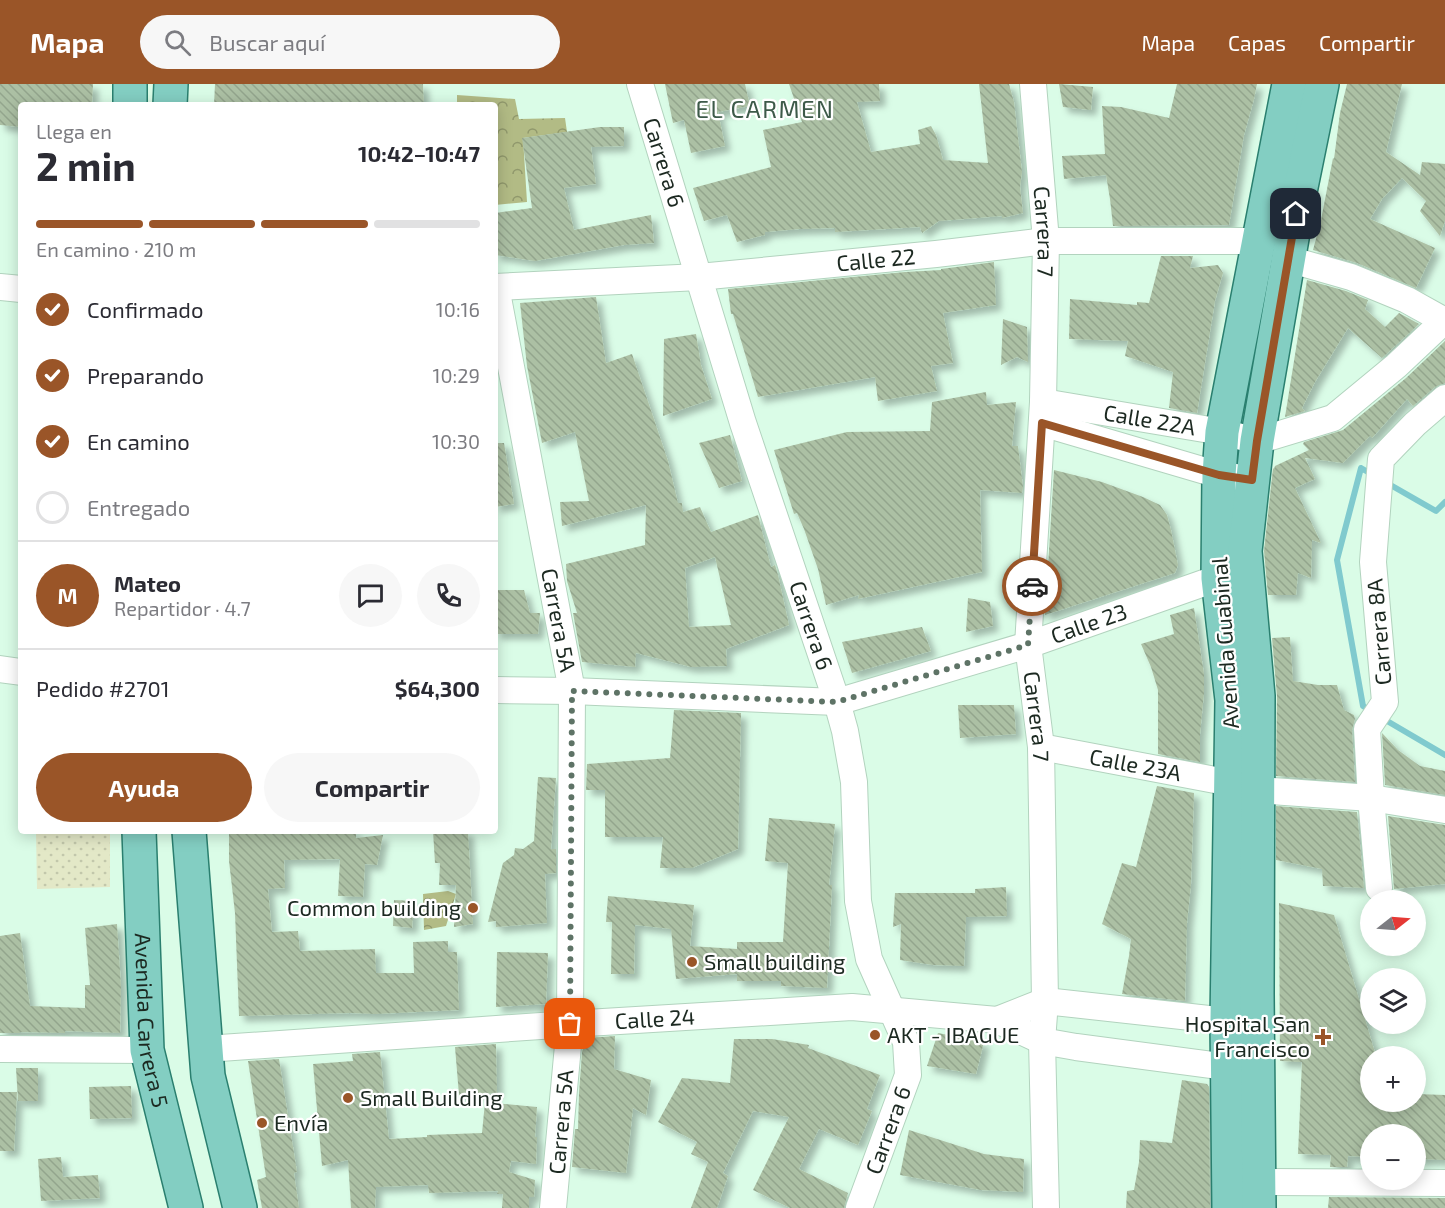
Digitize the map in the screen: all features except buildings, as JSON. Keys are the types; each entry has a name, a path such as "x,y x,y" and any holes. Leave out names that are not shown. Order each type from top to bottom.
{"main road":[{"path":"130,84 130,102"},
{"path":"170,102 171,84"},
{"name":"Avenida Guabinal","path":"1258,1195 1244,786 1218,578 1219,475 1222,432 1289,84"},
{"name":"Avenida Guabinal","path":"1229,1208 1227,1021 1244,786 1258,696 1245,551 1257,441 1291,260 1300,192 1322,84"},
{"name":"Avenida Carrera 5","path":"139,834 147,1050 186,1208"},
{"path":"189,834 208,1076 240,1208"}],"street":[{"name":"Carrera 6","path":"640,84 743,423 837,702 854,782 858,901 870,959 906,1042 908,1075 859,1208"},
{"name":"Carrera 7","path":"1033,84 1046,241 1043,412 1028,645 1041,747 1045,1001 1042,1041 1046,1208"},
{"name":"Calle 22","path":"498,287 699,277 1046,241 1259,242"},
{"path":"1257,441 1333,418 1396,366 1445,321 1407,300 1351,277 1291,260"},
{"path":"0,287 18,289"},
{"name":"Carrera 5A","path":"498,298 572,691 570,1024 553,1208"},
{"name":"Carrera 8A","path":"1378,888 1367,729 1385,702 1373,562 1381,459 1415,424 1445,398"},
{"name":"Calle 22A","path":"1043,412 1222,432 1257,441"},
{"name":"Calle 22A","path":"1043,412 1219,475 1252,480"},
{"name":"Calle 23","path":"498,690 837,702 1028,645 1218,578"},
{"path":"0,669 18,672"},
{"name":"Calle 23A","path":"1041,747 1244,786 1371,798 1445,810"},
{"name":"Calle 24","path":"996,1020 1045,1001 1227,1021"},
{"name":"Calle 24","path":"206,1049 852,1007 996,1020 1042,1041 1227,1067"},
{"path":"0,1048 147,1050"},
{"path":"1258,1195 1445,1183"}],"green space":[{"path":"457,95 515,99 519,119 565,118 567,132 523,138 527,202 498,205 498,102 457,102"},
{"path":"36,834 110,834 110,887 37,889"},
{"path":"448,891 456,894 446,926 424,930 423,894"}],"waterway":[{"path":"1371,711 1363,706 1337,560 1361,468 1373,475"},
{"path":"1387,483 1436,511 1445,502"},
{"path":"1382,718 1445,755"}],"way so far":[{"path":"570,1024 572,691 837,702 1028,645 1032,586"}],"place":[{"name":"Common building","path":"473,908"},
{"name":"Small building","path":"692,962"},
{"name":"AKT - IBAGUE","path":"875,1035"},
{"name":"Hospital San Francisco","path":"1323,1037"},
{"name":"Small Building","path":"348,1098"},
{"name":"Envía","path":"262,1123"}],"district":[{"name":"EL CARMEN","path":"765,110"}],"route":[{"path":"1032,586 1042,423 1219,475 1252,480 1296,214"}]}
